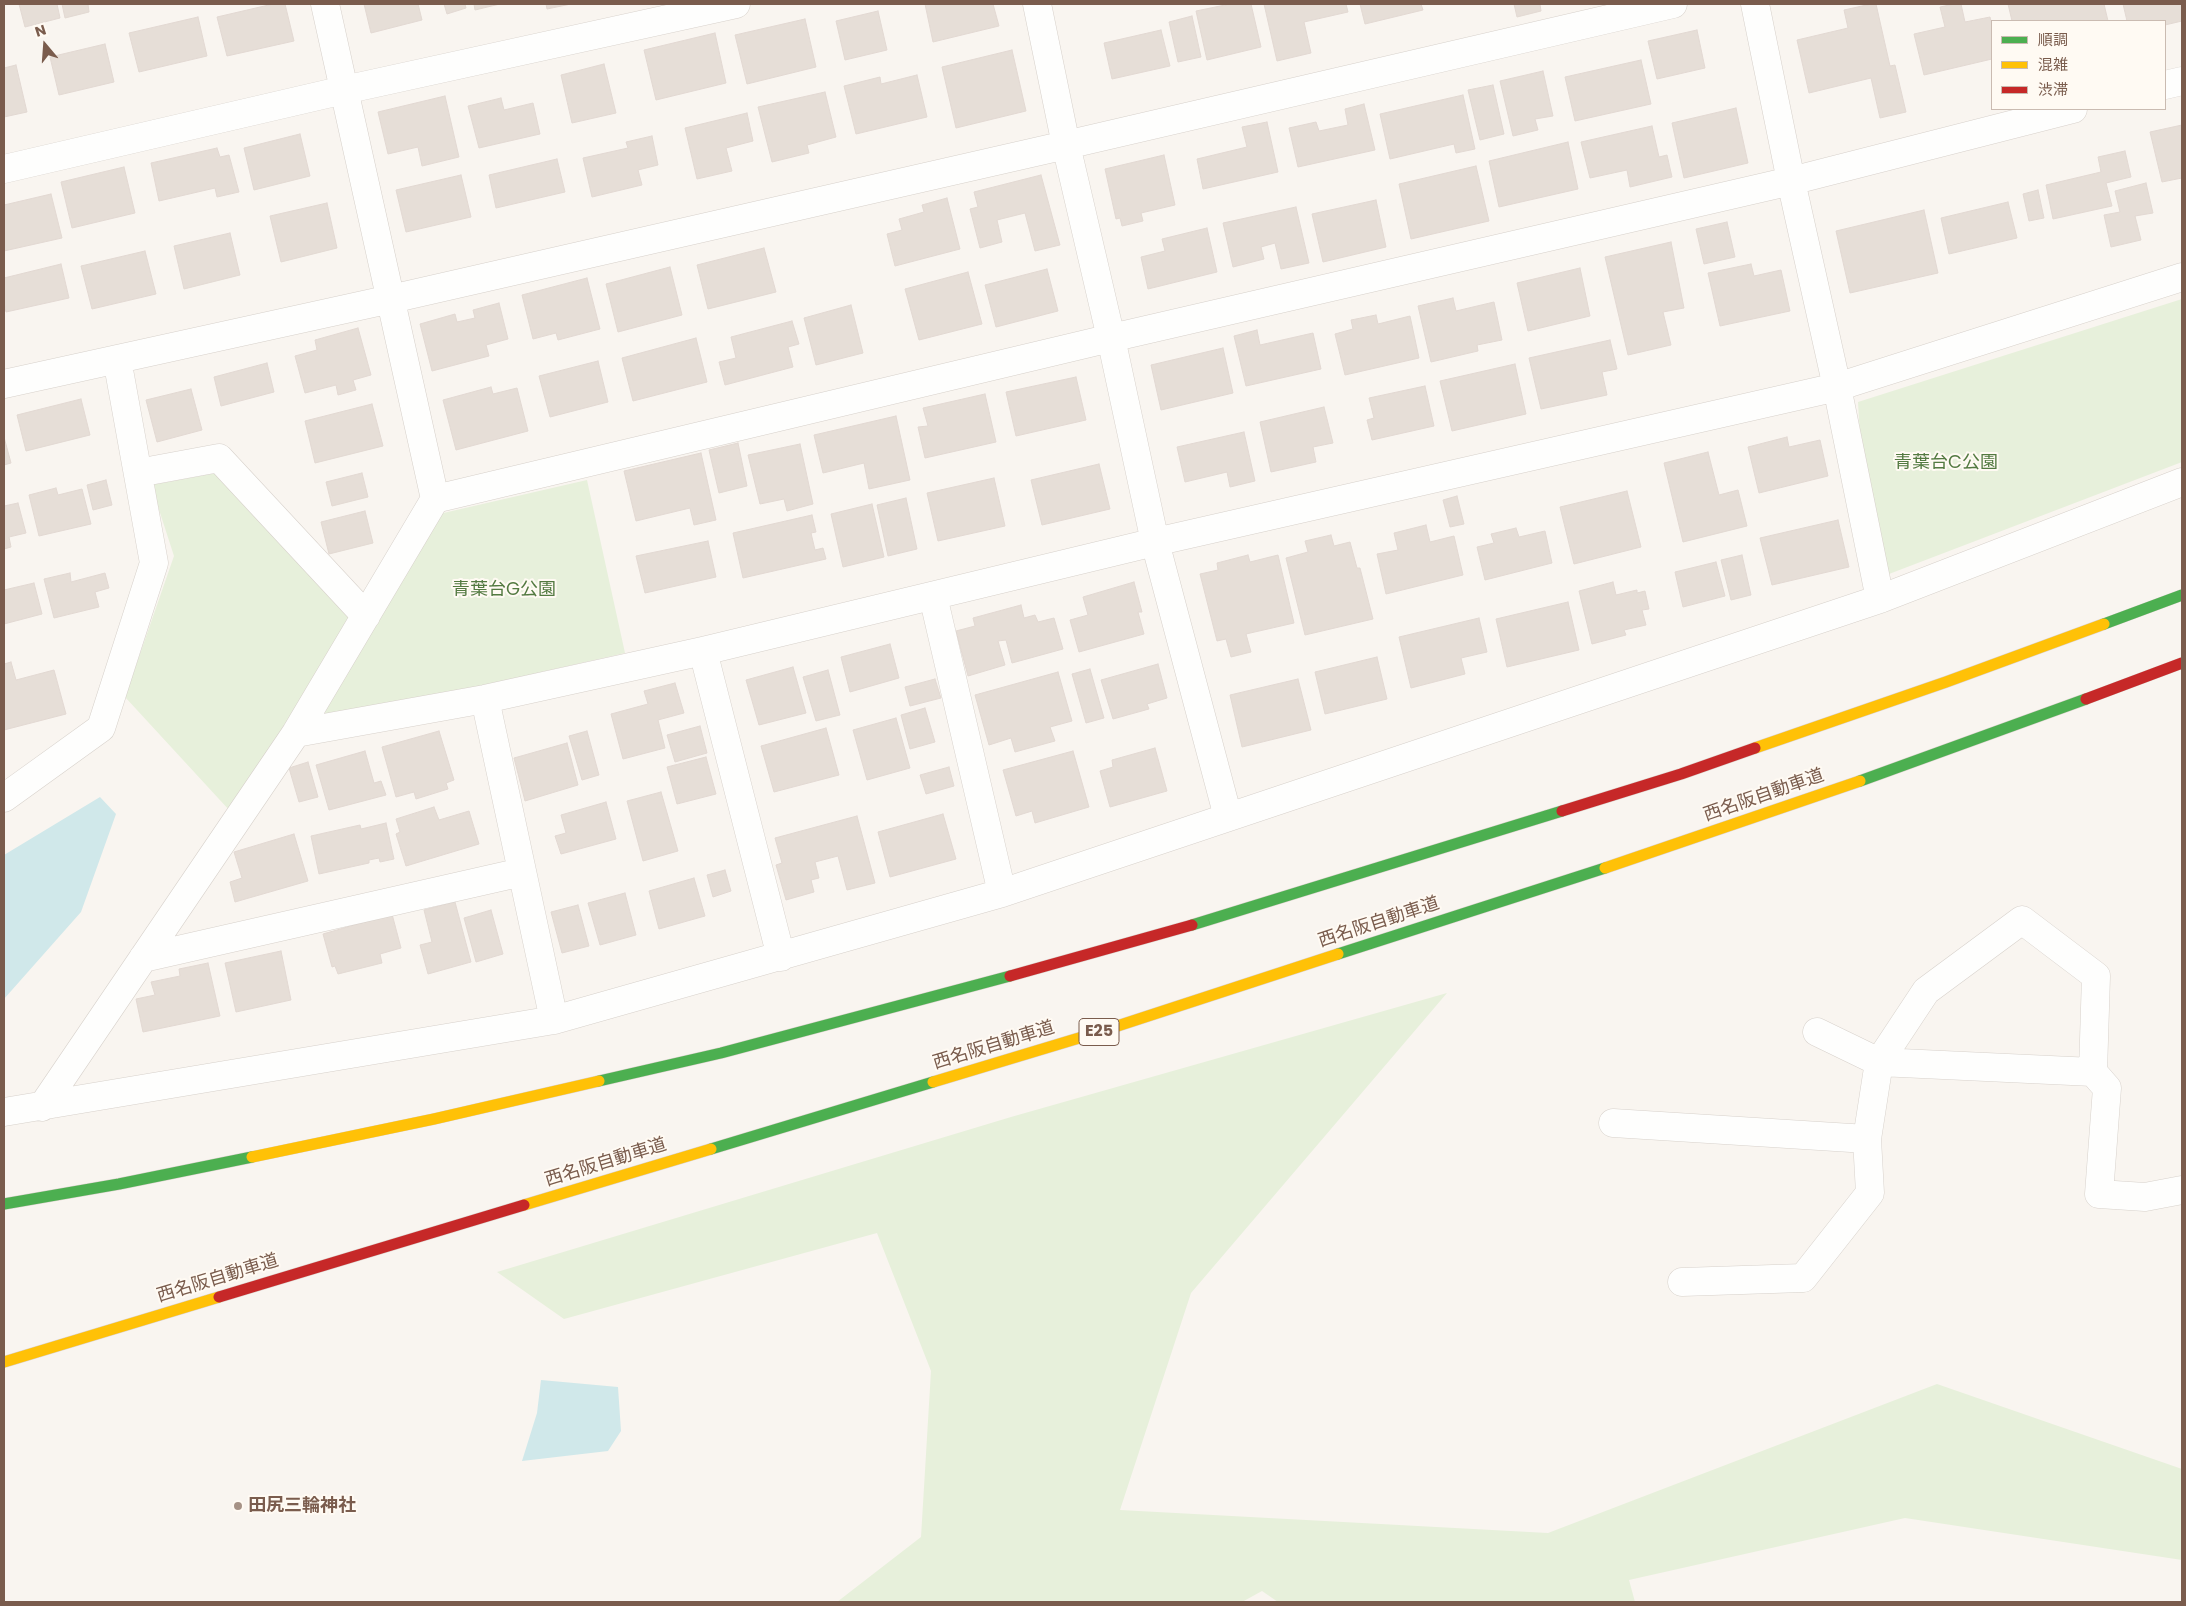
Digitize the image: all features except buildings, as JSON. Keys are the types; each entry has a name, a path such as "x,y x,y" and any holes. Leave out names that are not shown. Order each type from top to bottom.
{"highway":[{"path":"4,1204 118,1184 434,1119 702,1058 950,994 1184,928 1681,774 1946,682 2182,595"},
{"name":"西名阪自動車道","path":"4,1362 1100,1032 1703,836 1967,744 2182,663"}],"street":[{"path":"42,1107 296,733 435,499 325,4"},
{"path":"4,170 344,90 736,4"},
{"path":"1037,4 1066,145 1111,338 1155,542 1228,817"},
{"path":"4,384 391,299 1673,4"},
{"path":"1755,4 1791,180 1837,387 1880,599"},
{"path":"2166,85 2182,81"},
{"path":"435,499 1111,338 1791,180 2068,110"},
{"path":"296,733 485,699 703,651 1155,542 1837,387 2182,277"},
{"path":"4,798 101,728 154,563 117,359"},
{"path":"138,474 219,458 366,616"},
{"path":"4,1112 554,1020 781,957 1002,893 1880,599 2182,482"},
{"path":"934,596 1002,893"},
{"path":"703,651 781,957"},
{"path":"485,699 554,1020"},
{"path":"143,958 522,872"},
{"path":"1682,1282 1803,1278 1870,1193 1867,1139 1879,1062 1926,991 2022,920 2096,976 2094,1072 2107,1088 2099,1194 2145,1197 2182,1190"},
{"path":"1817,1032 1879,1062 2094,1072"},
{"path":"1613,1123 1867,1139"}],"green space":[{"name":"青葉台C公園","path":"2182,299 2182,462 1889,574 1865,526 1858,402"},
{"path":"216,473 352,618 230,811 125,697 174,556 151,485"},
{"name":"青葉台G公園","path":"587,480 625,653 476,687 319,716 439,514"},
{"path":"1447,993 1191,1293 1120,1510 1548,1533 1937,1384 2182,1469 2182,1560 1905,1518 1629,1580 1635,1602 1278,1602 1262,1591 1242,1602 837,1602 921,1537 931,1371 877,1233 564,1319 497,1272 1011,1117"}],"water":[{"path":"100,797 116,814 81,912 4,999 4,855"},
{"path":"541,1380 618,1387 621,1431 608,1451 522,1461 537,1413"}],"traffic: fast":[{"path":"2104,624 2182,595"},
{"path":"1860,781 2086,699"},
{"path":"1192,925 1562,811"},
{"path":"1338,954 1605,868"},
{"path":"599,1081 721,1053 1010,976"},
{"path":"711,1149 933,1082"},
{"path":"4,1204 119,1184 252,1157"}],"traffic: slow":[{"path":"1755,748 1946,682 2104,624"},
{"path":"1605,868 1860,781"},
{"path":"933,1082 1099,1032 1338,954"},
{"path":"252,1157 434,1119 599,1081"},
{"path":"524,1205 711,1149"},
{"path":"4,1362 219,1297"}],"traffic: jam":[{"path":"2086,699 2182,663"},
{"path":"1562,811 1681,774 1755,748"},
{"path":"1010,976 1192,925"},
{"path":"219,1297 524,1205"}],"place":[{"name":"田尻三輪神社","path":"238,1506"}]}
